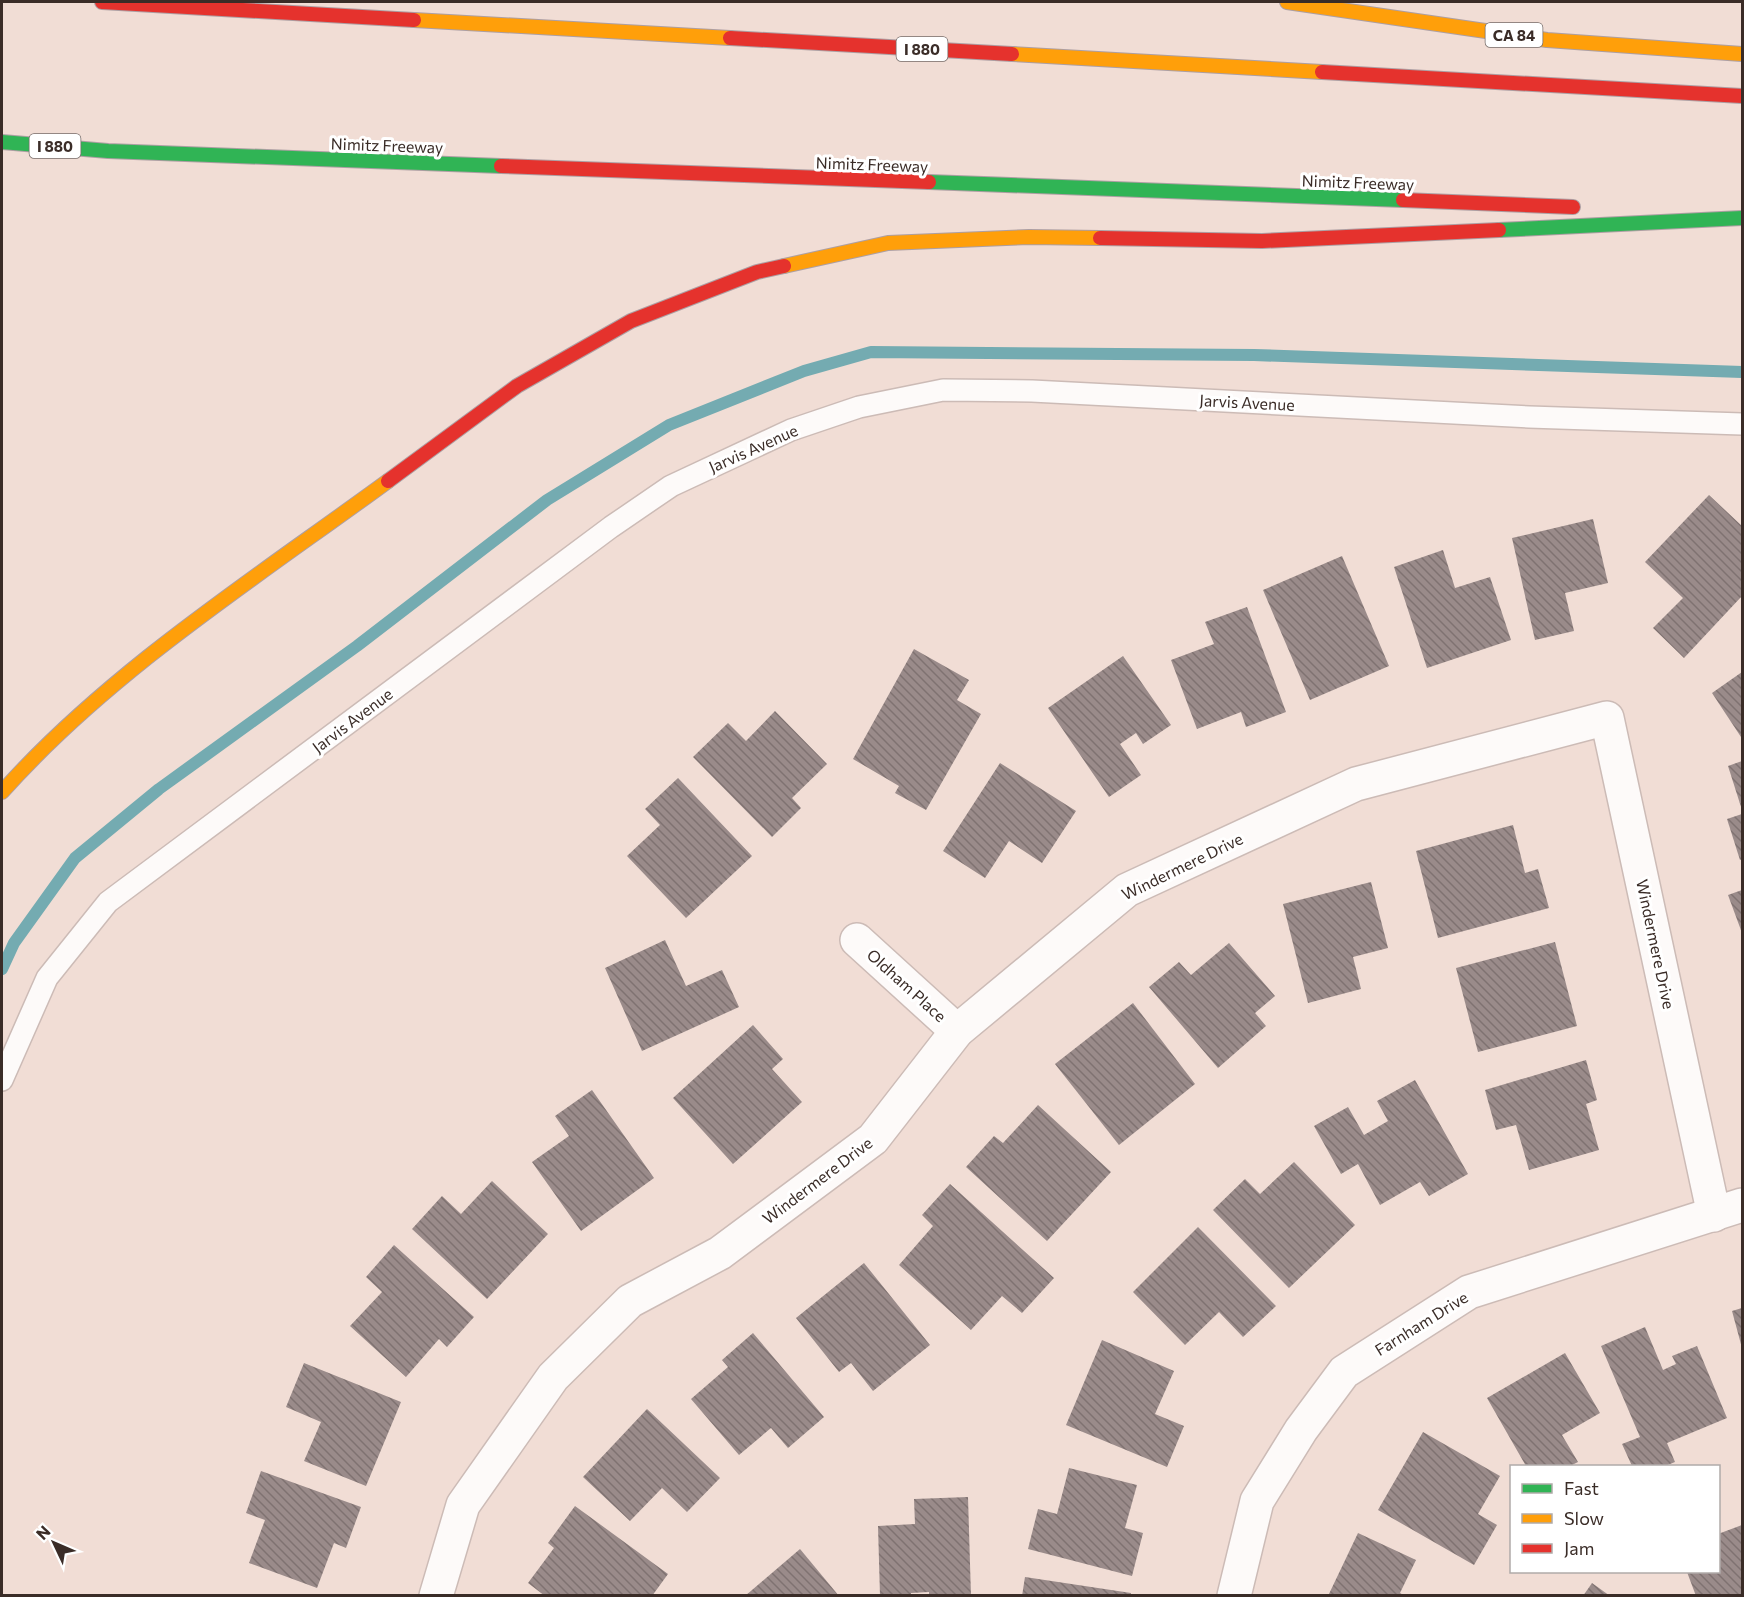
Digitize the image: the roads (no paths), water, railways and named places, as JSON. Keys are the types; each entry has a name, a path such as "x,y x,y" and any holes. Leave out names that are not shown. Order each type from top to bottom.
{"highway":[{"name":"I 880","path":"102,2 1743,96"},
{"name":"CA 84","path":"1287,2 1547,40 1743,54"},
{"name":"Nimitz Freeway","path":"2,142 108,151 1587,208"},
{"path":"2,152 108,151"},
{"path":"1623,209 1743,214"},
{"path":"2,792 34,755 130,671 517,386 631,321 757,272 888,243 1029,237 1262,241 1743,218"}],"street":[{"name":"Windermere Drive","path":"436,1596 463,1505 553,1377 630,1302 720,1253 873,1139 957,1031 1127,890 1356,784 1607,717 1728,1210"},
{"name":"Oldham Place","path":"856,940 957,1031"},
{"name":"Farnham Drive","path":"1234,1596 1257,1501 1301,1430 1344,1372 1469,1292 1728,1210"}],"lane":[{"name":"Jarvis Avenue","path":"2,1080 47,978 108,902 611,527 671,486 791,429 859,407 944,390 1032,391 1529,417 1743,424"}],"waterway":[{"path":"2,969 14,943 75,858 159,789 357,646 547,500 669,425 804,371 871,352 1254,355 1742,372"}]}
